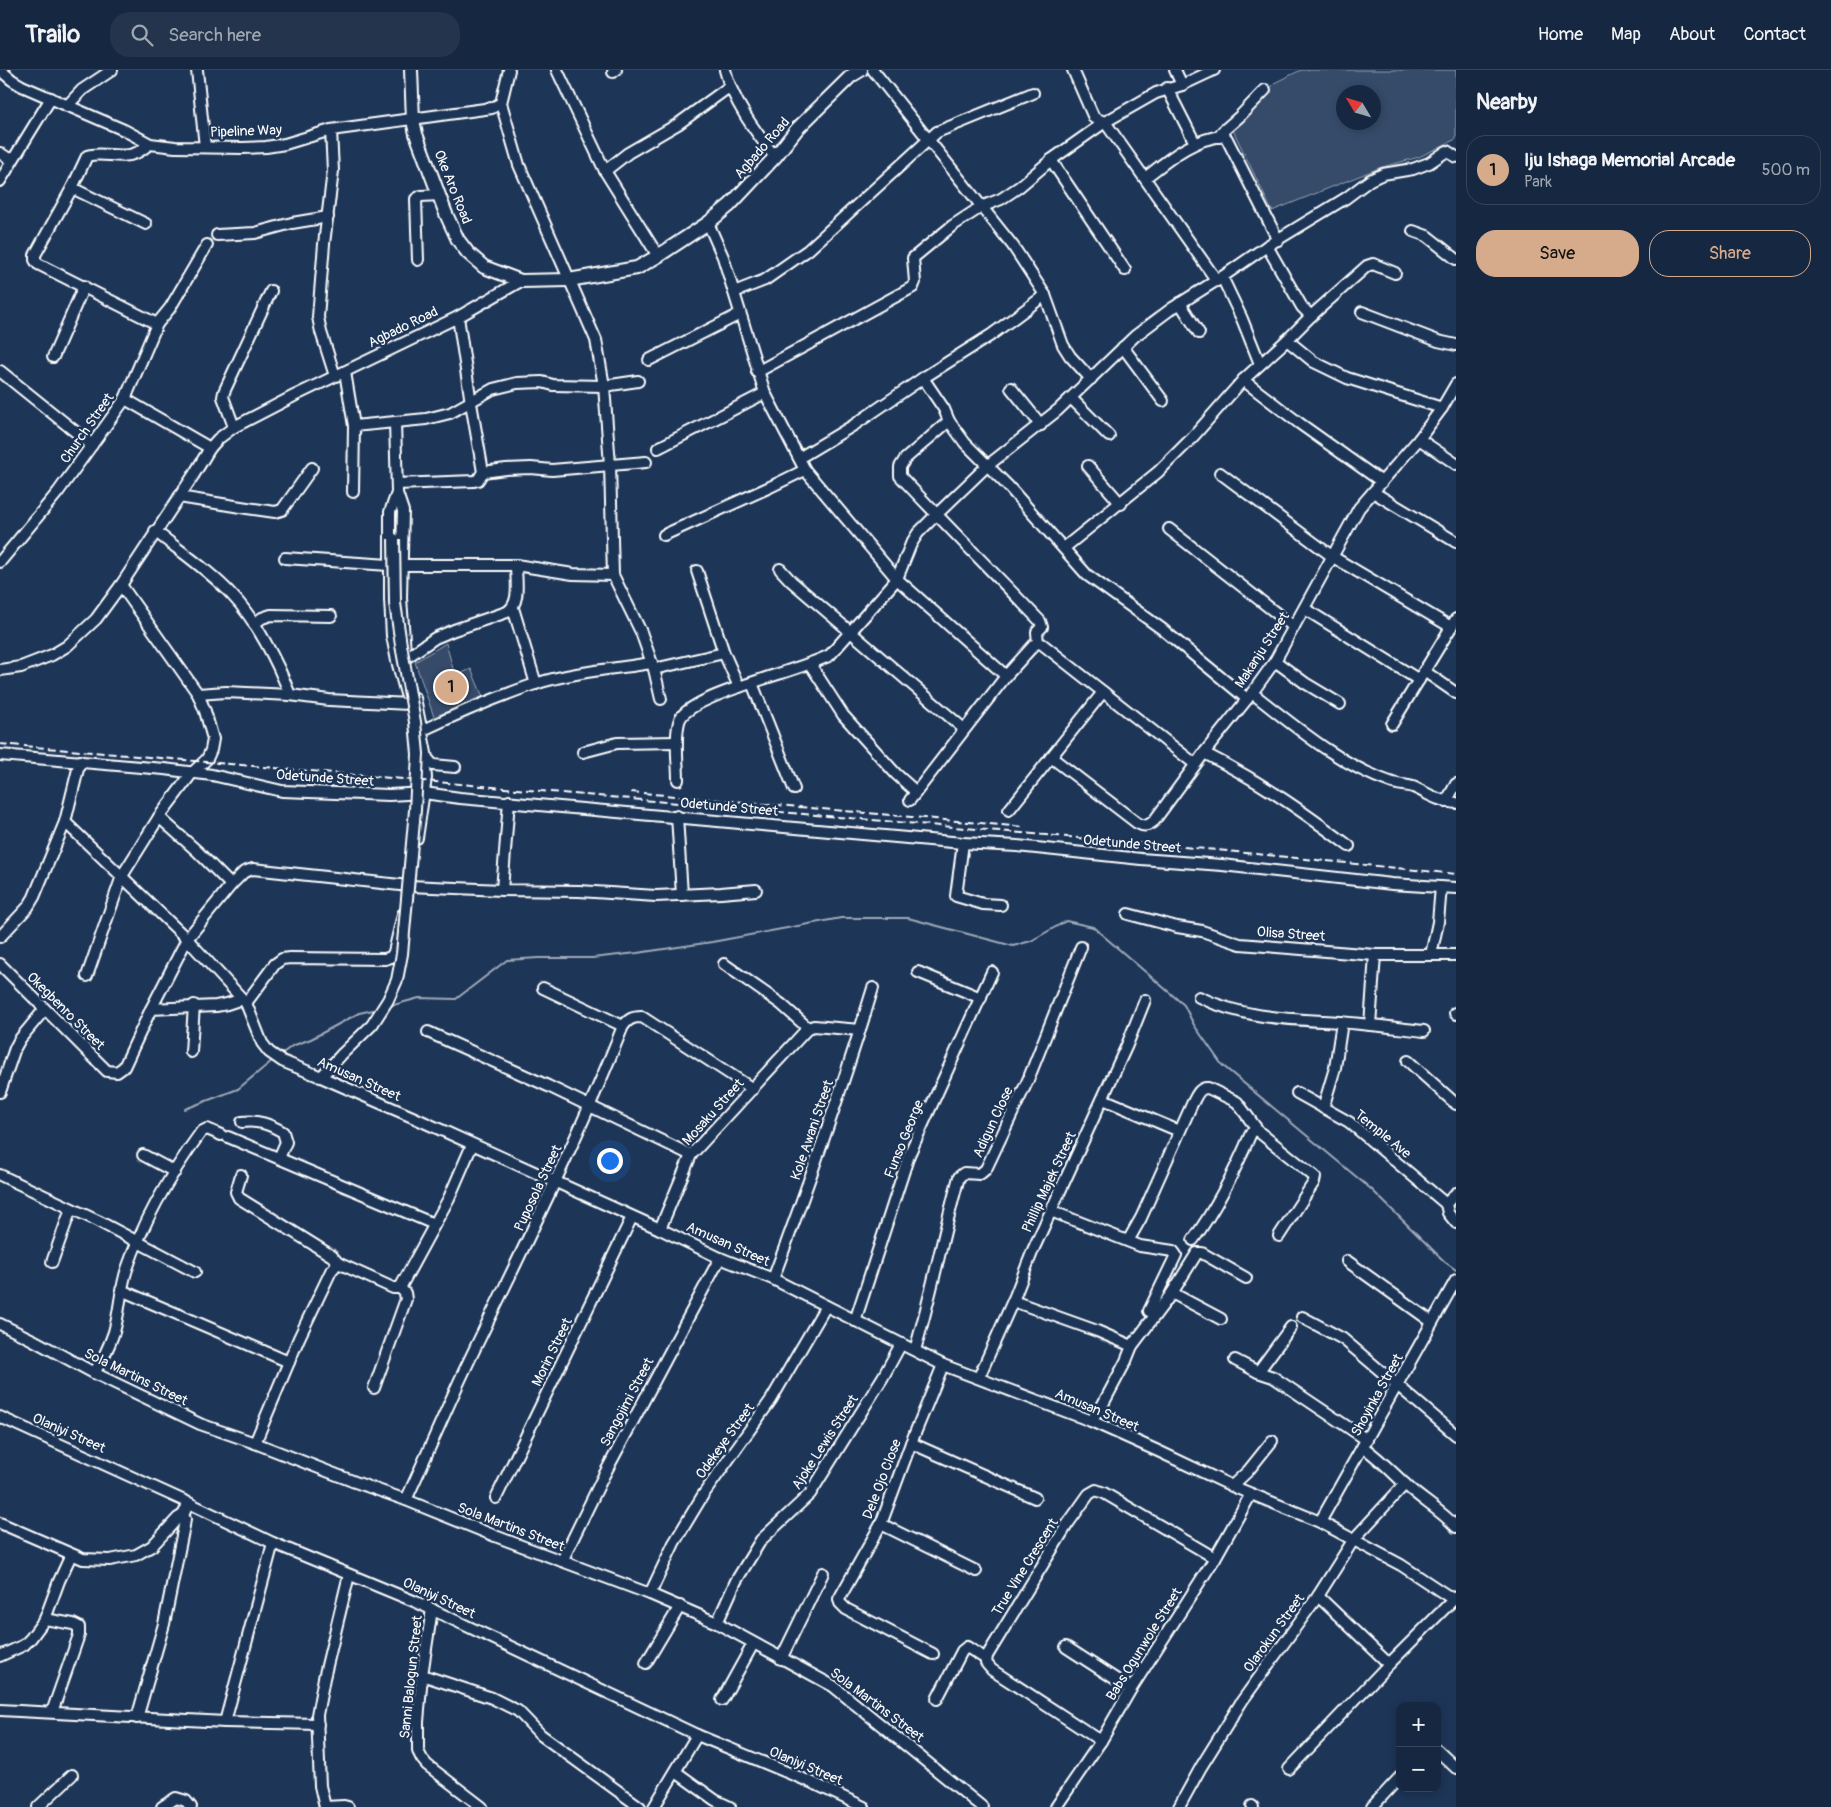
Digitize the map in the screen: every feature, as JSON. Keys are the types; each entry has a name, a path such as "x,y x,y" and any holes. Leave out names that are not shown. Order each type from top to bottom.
{"main road":[{"name":"Oke Aro Road","path":"411,70 413,120 416,134 423,157 458,240 468,253 484,267 521,281"},
{"name":"Agbado Road","path":"521,281 569,280 637,268 658,256 730,206 798,129 853,72"}],"street":[{"name":"Pipeline Way","path":"0,70 17,83 119,127 150,144 175,147 243,148 285,144 331,130 413,120 449,113 487,110 501,103"},
{"path":"67,106 82,90 112,70"},
{"path":"197,70 205,147"},
{"path":"509,70 501,103 519,166 596,340 604,386 610,465 613,575 641,632 653,666 661,699"},
{"path":"557,70 605,171 658,256"},
{"path":"725,70 729,87 758,135 775,157"},
{"path":"873,70 1013,246 1045,295 1063,345 1070,356 1092,380"},
{"path":"1073,70 1094,118 1105,122 1120,146 1220,279 1242,319 1260,364"},
{"path":"1175,70 1182,85"},
{"path":"758,372 913,287 915,282 913,258 952,226 981,207 1001,199 1019,187 1051,160 1105,122 1167,88 1182,85 1214,70"},
{"path":"605,171 628,153 678,124 729,87"},
{"path":"1167,88 1195,143"},
{"path":"1220,136 1266,90"},
{"path":"734,292 765,280 808,250 943,129 1033,93"},
{"path":"0,181 51,98"},
{"path":"331,130 333,171 318,317 321,332 340,374 354,426 353,492"},
{"path":"1145,178 1169,159 1195,143 1224,136 1278,240"},
{"path":"150,144 135,154 122,156 92,154 87,156 72,188 35,255 35,260 38,264 157,324"},
{"path":"678,780 677,742 679,722 688,709 739,687 810,664 830,655 898,579 910,544 936,515 987,466 1041,425 1092,380 1135,336 1180,303 1220,279 1267,246 1346,198 1370,180 1383,174 1413,169 1429,163 1447,151 1456,157"},
{"path":"0,153 12,161"},
{"path":"1051,160 1125,270"},
{"path":"72,188 146,224"},
{"path":"418,260 416,199 421,196 439,196"},
{"path":"217,235 255,233 292,223 328,217"},
{"path":"708,223 723,257 765,393 805,470 898,579 1006,676"},
{"path":"1413,231 1427,236 1456,260"},
{"name":"Church Street","path":"0,562 58,492 125,399 157,324 170,308 207,245"},
{"path":"1267,246 1302,307 1311,316"},
{"path":"1064,548 1121,504 1158,472 1260,364 1367,266 1373,264 1395,272"},
{"name":"Agbado Road","path":"0,670 36,662 67,646 96,619 121,585 210,448 234,426 458,317 521,281"},
{"path":"53,357 84,286"},
{"path":"234,426 223,396 224,392 271,291"},
{"path":"799,458 854,425 923,378 991,336 1045,295"},
{"path":"1180,303 1199,333"},
{"path":"1362,312 1456,346"},
{"path":"649,360 740,314"},
{"path":"397,488 474,481 478,480 483,472 470,403 458,317"},
{"path":"1287,340 1314,362 1338,374 1442,408"},
{"path":"1123,347 1162,401"},
{"path":"0,371 92,445"},
{"path":"923,378 944,409 949,422 965,443 1009,487 1087,575 1162,629 1249,696 1337,756 1391,783 1412,787 1429,796 1451,802 1456,784"},
{"path":"1244,380 1299,424 1382,482"},
{"path":"354,426 426,419 450,413 493,389 522,382 604,386 638,381"},
{"name":"Makanju Street","path":"1051,757 1137,823 1143,826 1150,825 1275,661 1359,508 1419,439 1442,408 1456,384"},
{"path":"1011,388 1041,425"},
{"path":"658,448 765,393"},
{"path":"1071,398 1109,436"},
{"path":"125,399 210,448"},
{"path":"321,1077 372,1025 388,1000 397,980 402,954 418,754 416,722 395,603 394,539 397,488 395,422"},
{"path":"949,422 905,459 900,467 900,476 1040,621 1042,626 1038,632 1038,643"},
{"path":"1419,439 1456,464"},
{"path":"483,472 506,468 552,470 646,462"},
{"path":"1088,466 1121,504"},
{"path":"179,496 275,512 282,510 312,468"},
{"path":"664,535 770,488 805,470"},
{"path":"1220,473 1333,557 1454,623 1392,724"},
{"path":"397,488 403,511 401,598 406,658 428,758 433,765 454,766"},
{"path":"151,1009 227,1004 244,1001 275,964 282,959 322,957 385,959 391,957 394,952 409,886 426,772 422,764 409,704 396,661 392,636 389,565 390,512 397,488"},
{"path":"1373,492 1456,542"},
{"path":"1169,529 1294,627"},
{"path":"155,531 217,580 234,596 254,624 278,665 290,695"},
{"path":"285,558 389,565"},
{"path":"402,565 516,565 573,574 613,575"},
{"path":"406,658 435,638 507,612 513,608 516,602 516,565"},
{"path":"780,568 791,580 964,729"},
{"path":"697,571 703,595 724,653 739,687"},
{"path":"87,976 122,876 159,817 192,773 207,758 213,739 198,694 121,585"},
{"path":"513,608 536,684"},
{"path":"1305,609 1456,693"},
{"path":"254,624 262,618 271,615 331,616"},
{"path":"810,664 843,715 913,796 1006,676 1038,643"},
{"path":"1038,643 1195,764"},
{"path":"422,730 464,710 536,684 580,674 653,666 724,653"},
{"path":"1275,661 1305,683 1340,704"},
{"path":"752,683 794,789"},
{"path":"198,694 226,692 290,695 329,700 409,704"},
{"path":"1009,810 1103,692"},
{"path":"583,752 617,743 677,742"},
{"path":"1204,753 1239,770 1292,803 1349,846"},
{"name":"Odetunde Street","path":"0,755 164,768 212,775 282,791 388,795 424,793 1222,865 1392,884 1456,888"},
{"path":"0,937 28,907 65,822 80,762"},
{"path":"502,890 509,801"},
{"path":"677,816 682,894"},
{"path":"159,817 231,885"},
{"name":"Amusan Street","path":"65,822 187,939 244,1001 262,1043 269,1052 282,1061 556,1182 720,1258 773,1279 943,1365 979,1377 1091,1421 1232,1486 1320,1522 1354,1539 1455,1599"},
{"path":"963,843 956,896 983,904 1001,905"},
{"path":"151,1009 187,939 231,885 244,872 253,869 409,886 502,890 579,891 656,896 756,890"},
{"path":"1431,955 1438,922 1441,887"},
{"name":"Olisa Street","path":"1128,914 1176,927 1202,931 1240,944 1375,955 1456,955"},
{"name":"Adigun Close","path":"915,1350 930,1300 959,1177 964,1173 980,1174 986,1169 1028,1080 1081,947"},
{"path":"1370,1025 1375,955"},
{"name":"Okegbenro Street","path":"0,964 107,1071 117,1072 124,1067 151,1009"},
{"path":"724,964 781,1004 808,1028 814,1026 860,1030"},
{"path":"918,972 981,998"},
{"name":"Funso George","path":"855,1321 909,1155 992,972"},
{"path":"544,988 623,1026 633,1017 642,1017 753,1088"},
{"name":"Kole Awani Street","path":"773,1279 803,1200 873,988"},
{"path":"1200,997 1215,1004 1258,1016 1342,1022 1424,1032"},
{"name":"Phillip Majek Street","path":"979,1377 1050,1211 1103,1099 1145,1000"},
{"path":"190,1052 194,1005"},
{"path":"0,1092 15,1048 44,1010"},
{"path":"1322,1108 1335,1068 1342,1022"},
{"name":"Puposola Street","path":"406,1500 466,1366 580,1132 589,1105 623,1026"},
{"name":"Mosaku Street","path":"660,1229 691,1156 808,1028"},
{"path":"428,1032 589,1105 691,1156"},
{"path":"1408,1062 1456,1104"},
{"path":"1128,1241 1141,1218 1179,1131 1203,1088 1208,1088 1237,1102 1256,1128 1315,1177 1314,1182 1280,1236"},
{"name":"Temple Ave","path":"1297,1093 1349,1122 1446,1204"},
{"path":"1103,1099 1179,1131"},
{"path":"242,1122 254,1120 270,1124 283,1132 286,1142 279,1158"},
{"path":"1193,1240 1210,1216 1232,1177 1251,1133 1256,1128"},
{"path":"94,1373 102,1362 114,1332 121,1290 136,1242 175,1172 201,1132 207,1129 434,1224"},
{"path":"400,1288 449,1198 472,1145"},
{"path":"142,1155 175,1172"},
{"path":"0,1175 98,1221 195,1272"},
{"path":"241,1175 236,1192 239,1198 332,1256 338,1263 394,1288 400,1288"},
{"path":"1454,1221 1448,1212 1446,1204 1456,1193"},
{"path":"52,1262 71,1209"},
{"path":"1050,1211 1140,1246 1173,1251 1176,1255 1148,1312"},
{"name":"Morin Street","path":"496,1498 632,1217"},
{"path":"1091,1421 1102,1406 1132,1346 1172,1293 1198,1253 1202,1253 1246,1278"},
{"name":"Sangojimi Street","path":"562,1561 603,1477 720,1258"},
{"path":"1347,1261 1432,1322"},
{"path":"256,1443 289,1362 331,1271 338,1263"},
{"name":"Shoyinka Street","path":"1320,1522 1456,1280"},
{"path":"374,1388 406,1299 405,1294 400,1288"},
{"path":"121,1290 289,1362"},
{"path":"1172,1293 1221,1319"},
{"path":"1012,1301 1097,1331 1132,1346"},
{"name":"Odekeye Street","path":"650,1594 674,1543 703,1495 771,1400 826,1306"},
{"path":"1302,1317 1343,1339 1456,1435"},
{"name":"Sola Martins Street","path":"0,1324 94,1373 200,1424 256,1443 406,1500 650,1594 717,1623 833,1686 982,1807"},
{"path":"1258,1372 1291,1327"},
{"name":"Ajoke Lewis Street","path":"717,1623 736,1581 761,1540 810,1494 883,1377 901,1344"},
{"path":"1235,1360 1258,1372 1273,1377 1365,1444 1405,1484 1456,1527"},
{"name":"Dele Ojo Close","path":"933,1654 846,1609 839,1599 881,1524 943,1365"},
{"name":"Olaniyi Street","path":"0,1416 273,1543 432,1609 697,1735 864,1807"},
{"path":"1232,1486 1248,1471 1272,1441"},
{"path":"911,1443 1035,1498"},
{"name":"Olarokun Street","path":"1179,1807 1201,1767 1242,1701 1318,1596 1354,1539 1405,1484"},
{"name":"True Vine Crescent","path":"986,1659 986,1656 1067,1525 1089,1494 1096,1490 1215,1558"},
{"name":"Babs Ogunwole Street","path":"1056,1807 1101,1741 1131,1689 1215,1558 1251,1494"},
{"path":"0,1522 71,1555 83,1559 110,1560 136,1555 152,1546 183,1515 189,1503"},
{"path":"136,1718 164,1624 184,1526 185,1519 183,1515"},
{"path":"881,1524 976,1572"},
{"path":"225,1722 273,1543"},
{"path":"0,1656 24,1645 45,1619 71,1555"},
{"path":"782,1659 823,1573"},
{"path":"348,1807 325,1807 320,1786 317,1715 349,1575"},
{"path":"1318,1596 1389,1664"},
{"path":"1289,1769 1389,1664 1455,1599"},
{"path":"646,1663 680,1606"},
{"name":"Sanni Balogun Street","path":"432,1609 422,1675 418,1751 422,1759 482,1807"},
{"path":"45,1619 73,1624 79,1627 79,1635 52,1712"},
{"path":"722,1700 754,1644"},
{"path":"937,1699 962,1650 967,1647 986,1659 986,1663 992,1670 1101,1741"},
{"path":"1066,1647 1131,1689"},
{"path":"422,1675 492,1698 518,1711 541,1735 640,1807"},
{"path":"0,1710 225,1722 318,1724"},
{"path":"654,1807 697,1735"},
{"path":"1441,1754 1456,1768"},
{"path":"676,1772 713,1803 730,1807"},
{"path":"38,1807 72,1775"},
{"path":"1372,1807 1396,1781"},
{"path":"162,1807 176,1798 186,1801 191,1807"}],"shaded area":[{"path":"1301,70 1456,70 1456,139 1419,157 1379,168 1272,211 1232,128 1276,82"},
{"path":"446,643 455,676 471,669 483,697 434,717 415,662"}],"waterway":[{"path":"390,1006 419,998 456,999 507,960 592,958 637,953 712,942 841,918 908,918 1013,946 1031,941 1066,921 1093,927 1184,1005 1194,1025 1222,1065 1371,1189 1445,1262 1456,1270"},
{"path":"279,1056 292,1046 311,1039 359,1013 378,1009"},
{"path":"185,1109 238,1089 273,1060"}],"railway":[{"path":"0,744 1217,850 1456,874"},
{"path":"631,792 1024,827"}],"place":[{"name":"Iju Ishaga Memorial Arcade","path":"451,687"}]}
